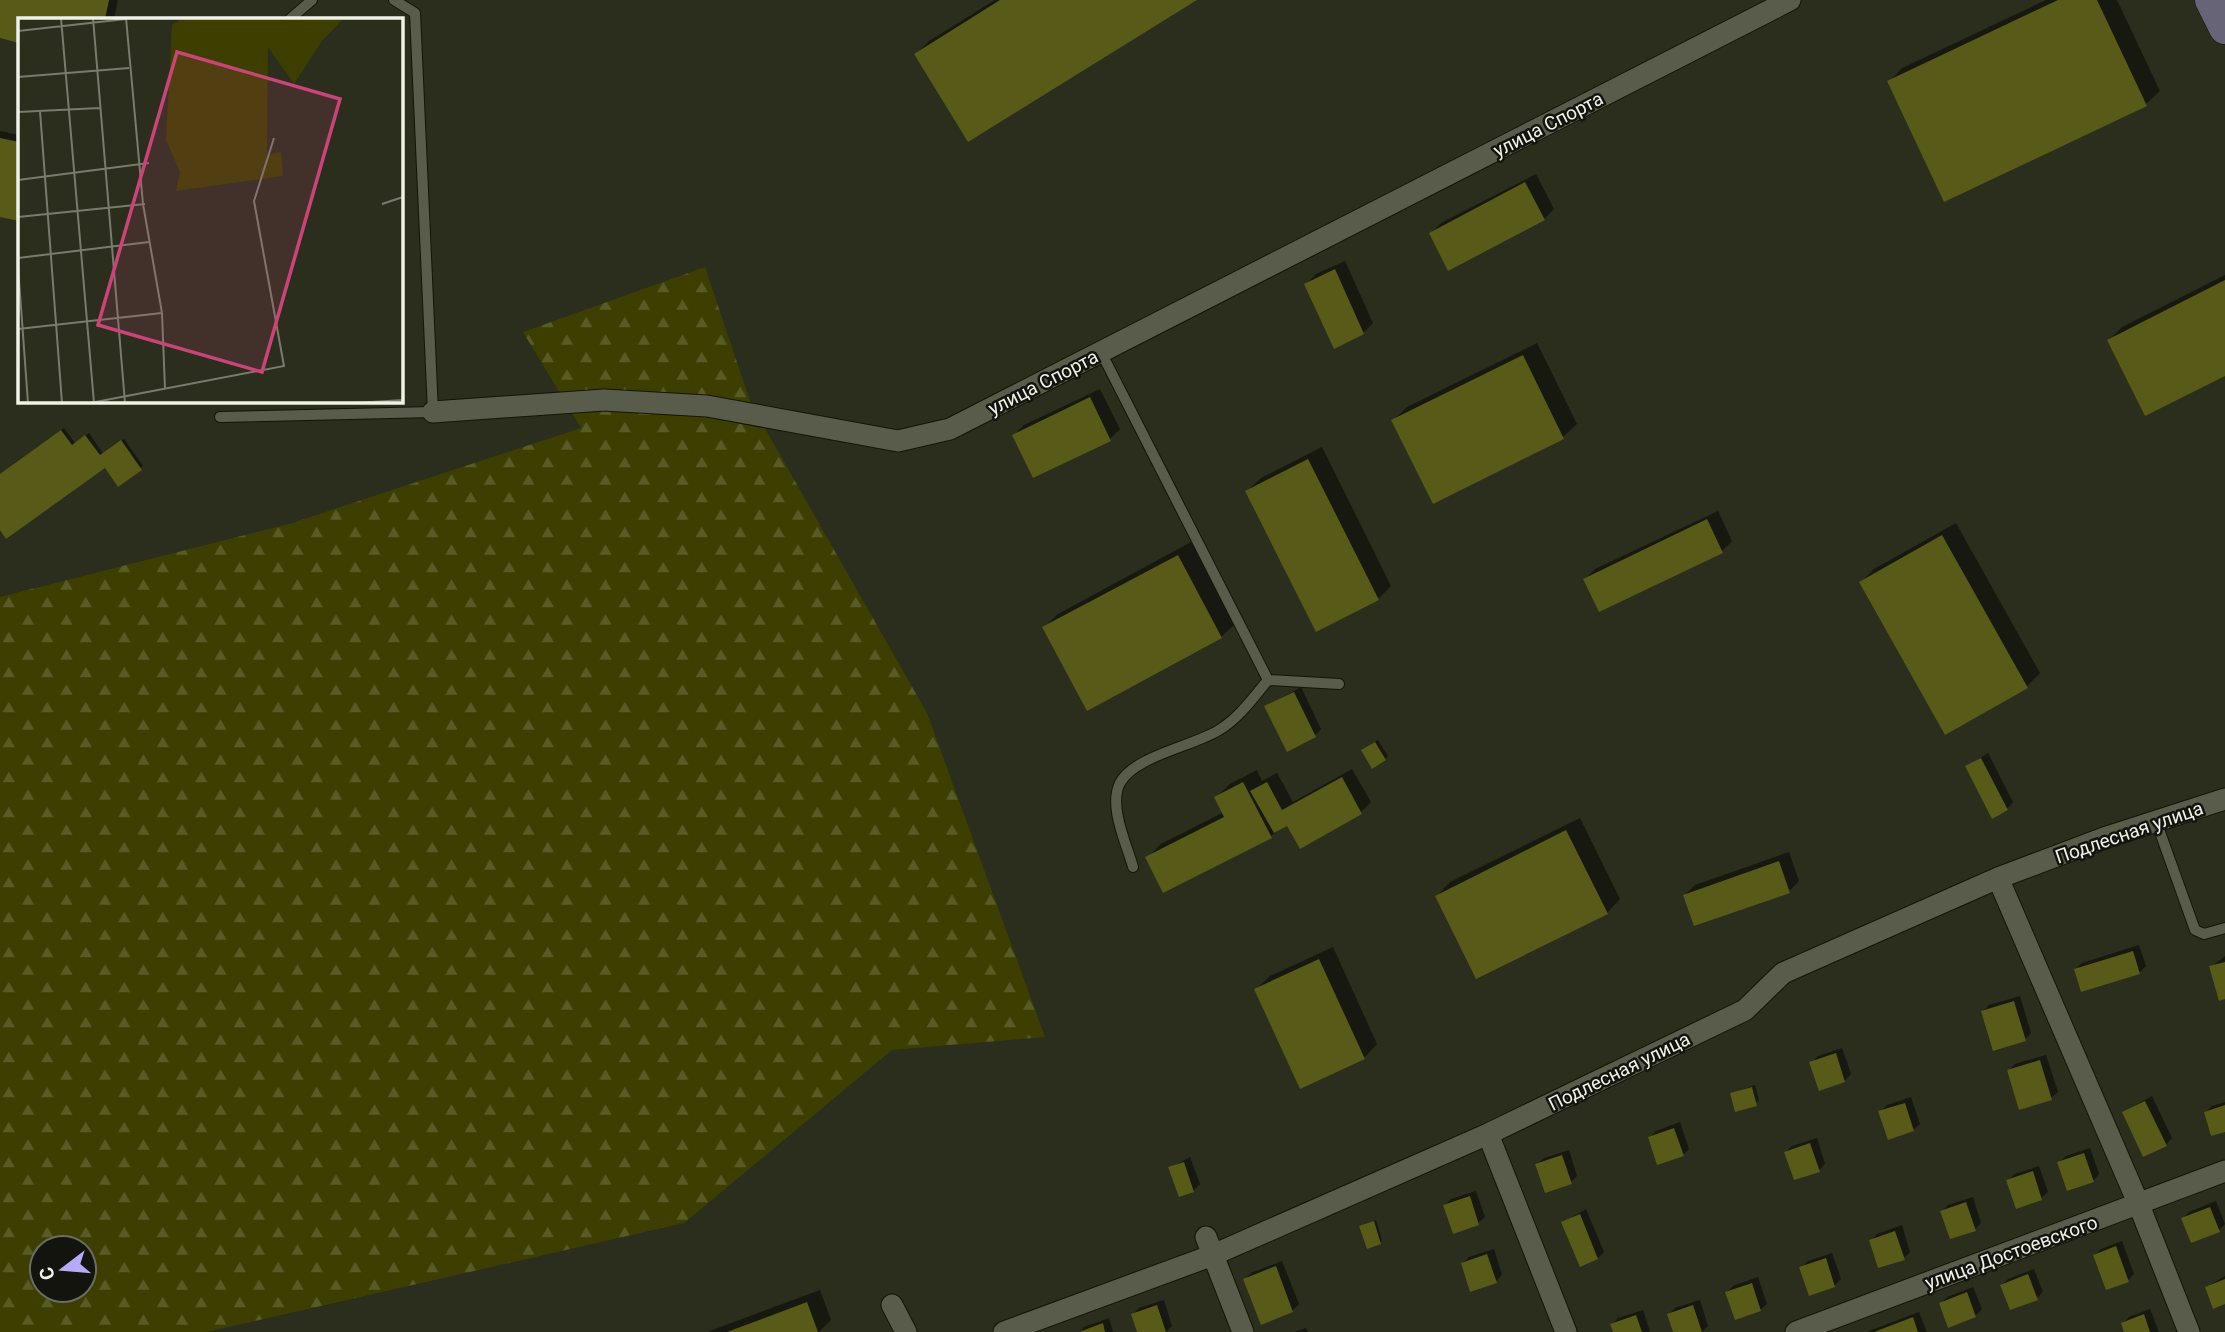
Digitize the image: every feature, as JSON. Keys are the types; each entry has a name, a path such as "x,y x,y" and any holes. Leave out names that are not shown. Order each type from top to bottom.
{"street":[{"name":"улица Спорта","path":"433,412 604,400 694,405 898,441 950,429 1790,0"},
{"path":"2211,0 2225,28"},
{"name":"Подлесная улица","path":"1004,1332 1488,1134 1745,1010 1783,973 1998,878 2225,799"},
{"path":"1998,878 2139,1205 2189,1332"},
{"path":"1488,1134 1566,1332"},
{"name":"улица Достоевского","path":"1796,1332 2225,1171"},
{"path":"1210,1246 1243,1332"},
{"path":"892,1305 906,1332"}],"lane":[{"path":"291,18 312,0"},
{"path":"394,0 415,13 433,412"},
{"path":"1101,352 1268,680"},
{"name":"улица Спорта","path":"220,417 433,412"},
{"path":"1268,680 1339,684"},
{"path":"1133,867 1116,803 1120,783 1135,767 1219,731 1240,714 1268,680"},
{"path":"2156,821 2195,930 2204,934 2225,928"}],"green space":[{"path":"705,267 751,404 927,713 1045,1037 892,1050 684,1223 207,1332 0,1332 0,597 289,524 581,428 523,332"}],"building":[{"path":"0,0 109,0 105,18 18,18 18,43 0,38"},
{"path":"1000,0 1197,0 968,142 914,54"},
{"path":"2058,0 2097,0 2147,106 1944,202 1887,81"},
{"path":"0,138 18,142 18,221 0,217"},
{"path":"1525,182 1545,220 1448,271 1429,233"},
{"path":"1335,269 1364,334 1334,349 1304,284"},
{"path":"2225,280 2225,376 2145,416 2107,340"},
{"path":"1523,355 1564,439 1433,504 1391,420"},
{"path":"1090,397 1111,441 1033,478 1012,435"},
{"path":"61,430 72,445 85,435 100,455 121,440 142,470 118,487 105,468 6,539 0,530 0,474"},
{"path":"1308,459 1379,600 1316,632 1245,491"},
{"path":"1707,519 1723,553 1599,612 1583,579"},
{"path":"1942,535 2028,688 1945,735 1859,582"},
{"path":"1178,555 1222,638 1087,711 1042,627"},
{"path":"1294,692 1316,737 1287,752 1264,706"},
{"path":"1375,742 1386,760 1372,769 1361,750"},
{"path":"1981,758 2008,810 1992,819 1965,766"},
{"path":"1342,777 1362,814 1300,849 1287,826 1274,833 1250,791 1267,782 1282,810"},
{"path":"1243,782 1272,838 1163,893 1145,857 1224,817 1214,797"},
{"path":"1566,830 1608,914 1476,979 1435,896"},
{"path":"1779,861 1790,893 1694,926 1683,895"},
{"path":"2133,951 2140,974 2081,992 2074,969"},
{"path":"1319,959 1365,1059 1300,1089 1254,989"},
{"path":"2225,962 2225,999 2219,1001 2209,966"},
{"path":"2014,1001 2026,1041 1993,1051 1981,1011"},
{"path":"1836,1053 1845,1082 1819,1091 1809,1062"},
{"path":"2040,1060 2052,1100 2019,1110 2007,1070"},
{"path":"1752,1087 1757,1106 1735,1112 1730,1093"},
{"path":"2145,1101 2167,1146 2143,1157 2122,1112"},
{"path":"1905,1103 1914,1131 1888,1140 1878,1111"},
{"path":"2225,1105 2225,1132 2211,1136 2204,1112"},
{"path":"1674,1128 1684,1156 1657,1165 1648,1137"},
{"path":"1810,1143 1820,1172 1794,1180 1784,1152"},
{"path":"2084,1153 2094,1182 2067,1191 2057,1162"},
{"path":"1562,1155 1572,1184 1545,1193 1535,1164"},
{"path":"1184,1162 1194,1192 1179,1197 1168,1167"},
{"path":"2033,1171 2042,1200 2016,1209 2006,1180"},
{"path":"1470,1196 1479,1225 1453,1234 1443,1205"},
{"path":"1966,1202 1976,1231 1950,1239 1940,1211"},
{"path":"2210,1207 2220,1232 2191,1243 2181,1218"},
{"path":"1580,1214 1598,1259 1580,1267 1561,1222"},
{"path":"1374,1221 1381,1244 1367,1249 1359,1226"},
{"path":"1895,1231 1905,1260 1878,1268 1869,1240"},
{"path":"2116,1246 2129,1282 2106,1290 2093,1255"},
{"path":"1487,1254 1497,1283 1470,1292 1461,1263"},
{"path":"1826,1258 1835,1287 1809,1296 1799,1267"},
{"path":"1276,1266 1293,1312 1261,1325 1243,1279"},
{"path":"2028,1274 2038,1300 2010,1310 2000,1285"},
{"path":"2225,1279 2225,1304 2213,1309 2205,1287"},
{"path":"1752,1283 1761,1311 1735,1320 1725,1292"},
{"path":"1967,1292 1976,1317 1948,1328 1939,1303"},
{"path":"807,1302 818,1332 727,1332"},
{"path":"1157,1305 1166,1332 1137,1332 1131,1314"},
{"path":"1693,1305 1702,1332 1673,1332 1667,1314"},
{"path":"2144,1314 2150,1332 2124,1332 2121,1323"},
{"path":"1636,1315 1642,1332 1613,1332 1610,1324"},
{"path":"1913,1317 1918,1332 1874,1332"},
{"path":"1103,1323 1105,1332 1079,1332"}]}
